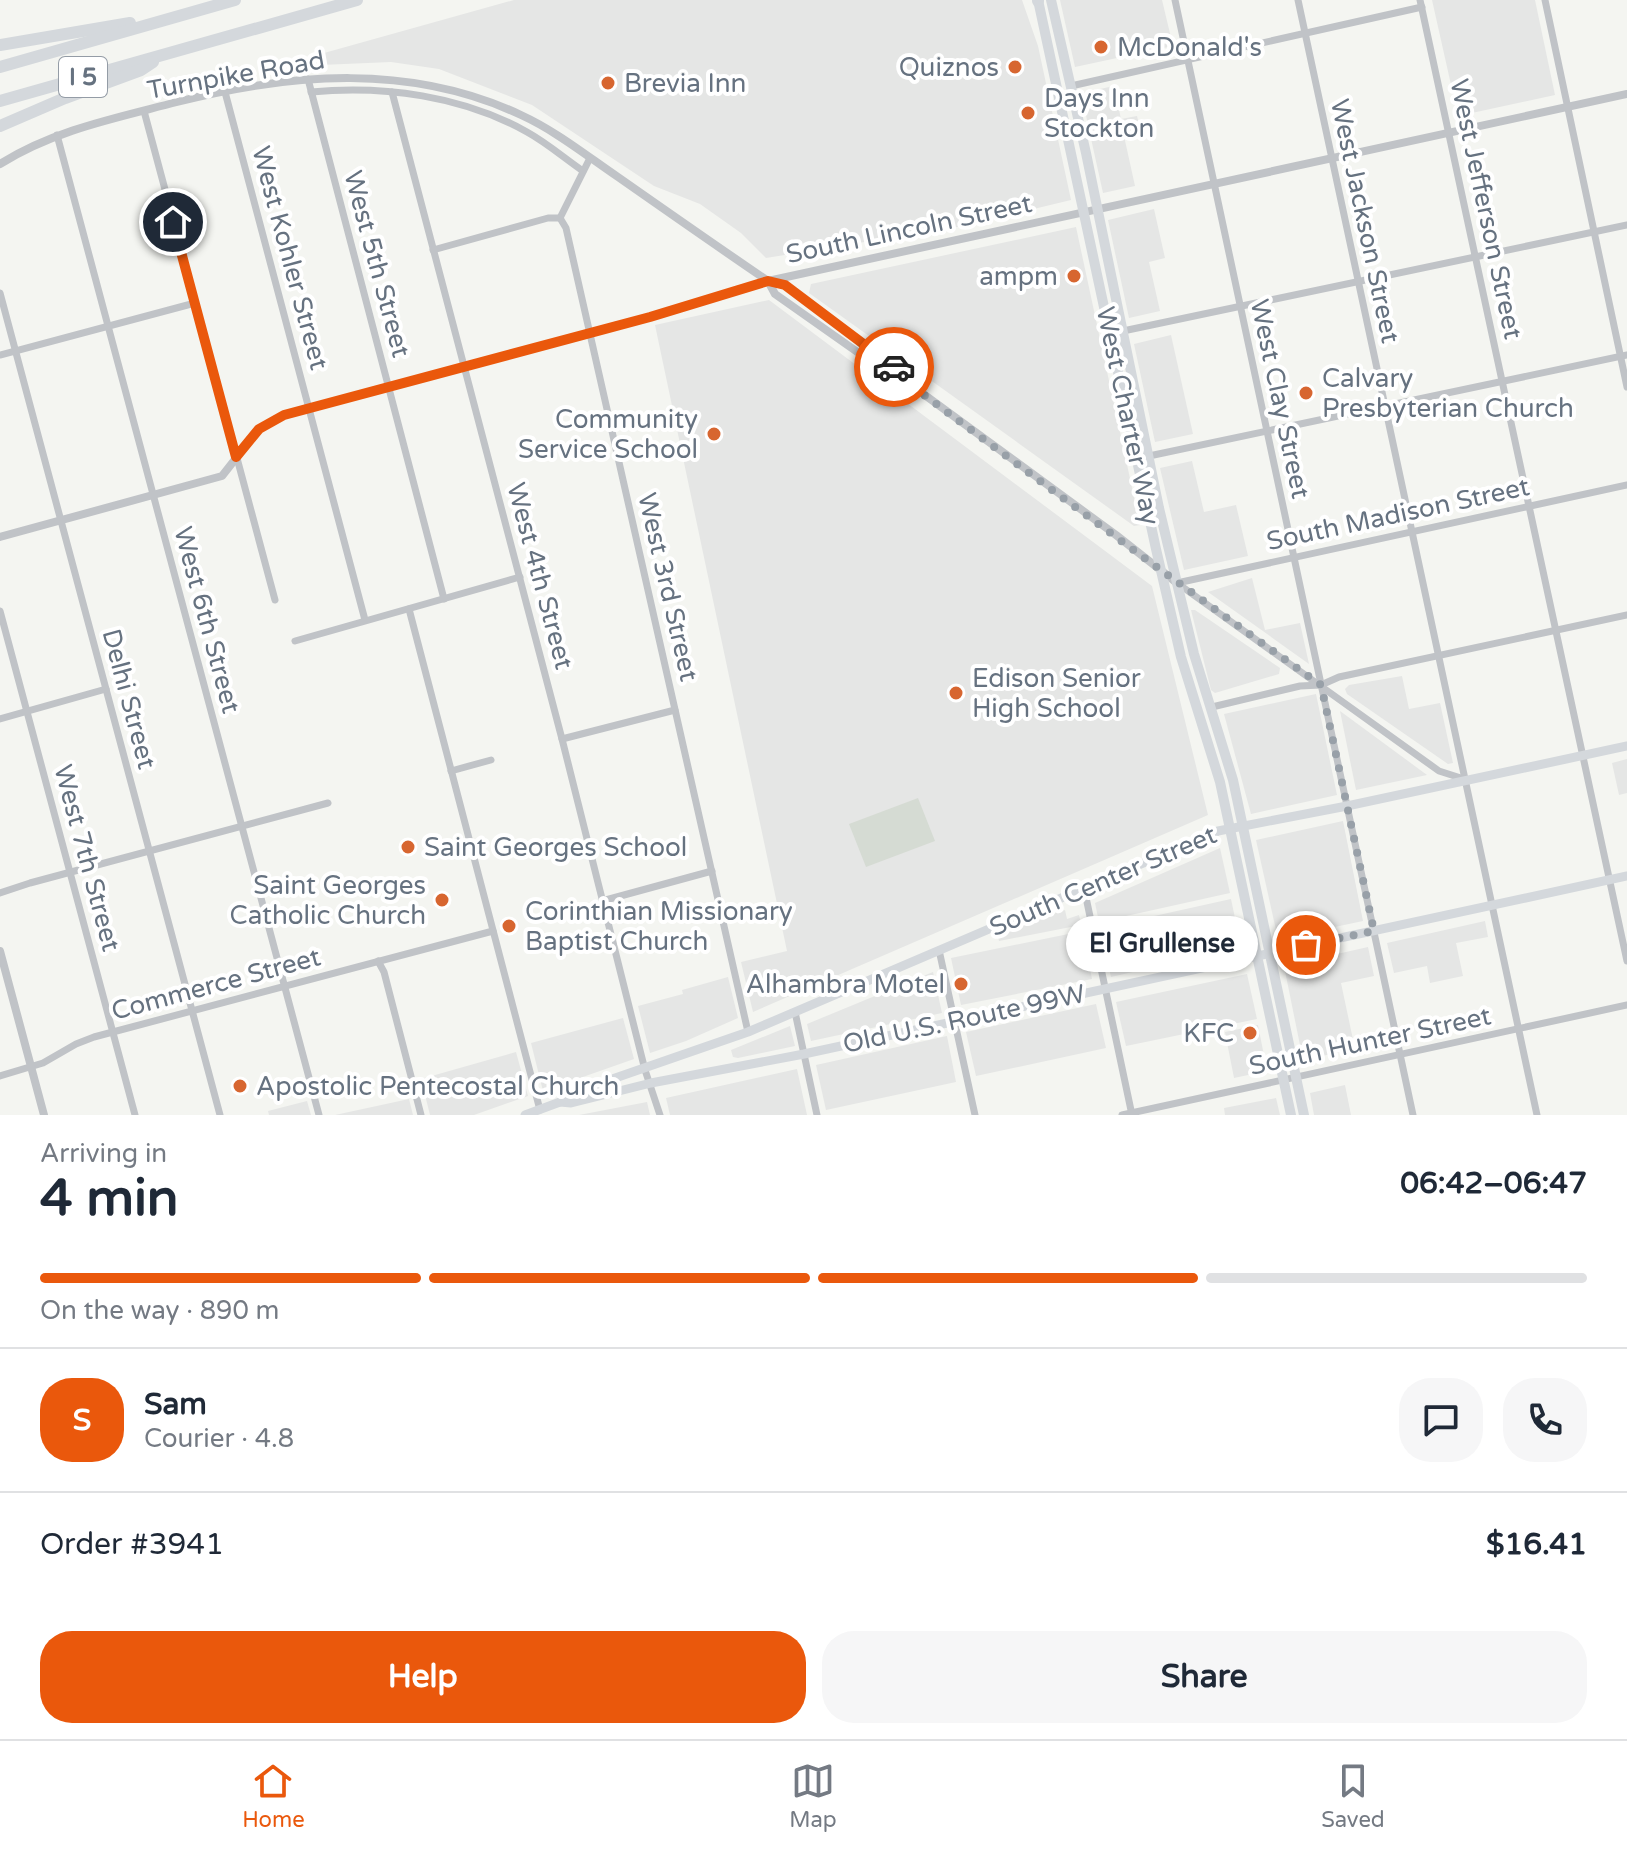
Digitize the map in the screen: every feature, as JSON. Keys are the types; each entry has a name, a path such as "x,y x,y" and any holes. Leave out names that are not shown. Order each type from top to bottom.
{"highway":[{"name":"I 5","path":"0,67 235,0"},
{"name":"I 5","path":"0,101 357,0"},
{"path":"0,45 131,23 153,24"},
{"path":"0,126 141,70 166,54"}],"main road":[{"name":"West Charter Way","path":"1038,0 1181,657 1212,751 1257,956"},
{"name":"West Charter Way","path":"1051,0 1177,583 1194,654 1230,769 1270,952"},
{"path":"1045,34 1054,43 1062,77 1071,86"},
{"path":"1102,294 1109,300 1116,327 1123,331"},
{"path":"1129,422 1135,424 1143,455 1149,456"},
{"name":"South Center Street","path":"645,1070 748,1032 1218,831 1627,746"},
{"name":"Old U.S. Route 99W","path":"560,1102 571,1103 651,1083 804,1054 1627,876"},
{"path":"1270,952 1304,1115"},
{"path":"1257,956 1291,1115"},
{"name":"Old U.S. Route 99W","path":"525,1115 560,1102 569,1094 645,1070"}],"street":[{"name":"West Clay Street","path":"1175,0 1413,1115"},
{"name":"West Jackson Street","path":"1298,0 1537,1115"},
{"path":"1545,0 1594,232 1624,356 1627,387"},
{"path":"1071,86 1421,4"},
{"name":"West Jefferson Street","path":"1421,4 1627,961"},
{"name":"Turnpike Road","path":"0,164 57,135 225,92 308,79 378,77 455,90 522,115 545,127 768,281 785,285 891,364 896,374 1116,535 1162,573 1439,771 1464,779"},
{"name":"West 5th Street","path":"308,79 444,599"},
{"name":"West Kohler Street","path":"225,92 365,620"},
{"path":"311,92 392,92 446,100 490,114 530,134 583,171"},
{"name":"West 4th Street","path":"392,92 562,739 645,1070 660,1115"},
{"name":"South Lincoln Street","path":"0,537 222,476 259,429 268,422 309,408 768,281 1627,94"},
{"path":"144,111 275,600"},
{"name":"West 6th Street","path":"57,135 319,1115"},
{"path":"433,250 548,218 560,218 590,158"},
{"name":"West 3rd Street","path":"560,218 566,228 748,1032"},
{"path":"1123,331 1627,225"},
{"name":"Turnpike Road","path":"768,281 775,294 890,375 896,374"},
{"name":"Delhi Street","path":"0,293 220,1115"},
{"path":"0,355 195,303"},
{"path":"1149,456 1624,356"},
{"name":"South Madison Street","path":"1177,583 1627,485"},
{"path":"295,641 520,577"},
{"path":"409,609 540,1110"},
{"name":"West 7th Street","path":"0,611 135,1115"},
{"path":"1212,707 1627,615"},
{"path":"0,719 106,689"},
{"path":"562,739 675,710"},
{"path":"451,771 491,760"},
{"path":"0,893 328,803"},
{"path":"602,901 712,871"},
{"path":"1084,888 1132,1114"},
{"name":"Commerce Street","path":"0,1076 47,1062 76,1044 113,1032 493,931"},
{"path":"939,950 975,1115"},
{"path":"0,951 44,1115"},
{"path":"378,961 384,972 421,1115"},
{"name":"South Hunter Street","path":"1122,1115 1627,1005"},
{"path":"795,1012 817,1115"}],"shaded area":[{"path":"514,0 1022,0 1038,46 1071,200 963,226 766,258 741,233 700,204 654,186 532,105 439,69 391,62 274,67"},
{"path":"1060,0 1162,0 1173,46 1075,67"},
{"path":"1432,0 1535,0 1555,95 1458,116"},
{"path":"1114,86 1121,119 1137,116 1141,133 1124,136 1135,186 1103,193 1081,93"},
{"path":"1154,209 1165,258 1149,262 1160,311 1129,318 1108,220"},
{"path":"1076,227 1140,525 1134,526 809,293 811,284"},
{"name":"Edison Senior High School","path":"769,300 1152,586 1208,815 753,1012 741,962 787,951 655,325"},
{"path":"1171,335 1193,434 1155,442 1134,344"},
{"path":"1192,461 1204,512 1236,505 1248,556 1184,570 1160,468"},
{"path":"1252,578 1265,630 1300,623 1309,664 1208,592"},
{"path":"1191,610 1280,668 1279,674 1215,693 1211,690"},
{"path":"1402,676 1409,709 1440,703 1453,763 1448,764 1347,694 1345,689 1349,685"},
{"path":"1316,694 1337,795 1251,814 1224,714"},
{"path":"1340,711 1427,775 1356,790"},
{"path":"1627,759 1627,793 1619,795 1612,763"},
{"path":"918,798 935,841 866,867 849,824"},
{"path":"1343,821 1363,921 1278,939 1256,840"},
{"path":"1220,848 1230,893 1099,922 1095,903"},
{"path":"1231,899 1241,947 1111,977 1100,928"},
{"path":"1065,910 1067,919 1079,915 1081,925 999,941 997,932"},
{"path":"1485,921 1488,937 1456,943 1463,976 1430,983 1427,966 1394,973 1387,943"},
{"path":"1083,931 1092,979 961,1005 951,958"},
{"path":"1368,947 1374,976 1341,983 1355,1049 1303,1060 1284,966"},
{"path":"933,972 942,1013 811,1041 807,1024"},
{"path":"1247,974 1257,1019 1126,1046 1116,1002"},
{"path":"728,977 738,1018 650,1053 638,1006"},
{"path":"1096,1004 1106,1048 976,1076 966,1032"},
{"path":"623,1018 634,1059 543,1091 531,1043"},
{"path":"1258,1025 1267,1071 1234,1078 1225,1032"},
{"path":"790,1026 795,1046 733,1057 731,1050"},
{"path":"947,1036 956,1082 826,1110 816,1065"},
{"path":"516,1052 528,1096 474,1115 430,1115 421,1079"},
{"path":"797,1069 807,1115 670,1115 666,1098"},
{"path":"1345,1085 1351,1115 1314,1115 1310,1093"},
{"path":"1276,1098 1280,1115 1225,1115 1224,1108"},
{"path":"409,1099 413,1115 335,1115"},
{"path":"307,1101 311,1115 269,1115 268,1111"},
{"path":"647,1102 650,1115 579,1115"}],"way so far":[{"path":"894,367 896,374 1116,535 1162,573 1321,685 1374,931 1306,945"}],"place":[{"name":"McDonald's","path":"1101,47"},
{"name":"Quiznos","path":"1015,67"},
{"name":"Brevia Inn","path":"608,83"},
{"name":"Days Inn Stockton","path":"1028,113"},
{"name":"ampm","path":"1074,276"},
{"name":"Calvary Presbyterian Church","path":"1306,393"},
{"name":"Community Service School","path":"714,434"},
{"name":"Edison Senior High School","path":"956,693"},
{"name":"Saint Georges School","path":"408,847"},
{"name":"Saint Georges Catholic Church","path":"442,900"},
{"name":"Corinthian Missionary Baptist Church","path":"509,926"},
{"name":"El Grullense","path":"1306,945"},
{"name":"Alhambra Motel","path":"961,984"},
{"name":"KFC","path":"1250,1033"},
{"name":"Apostolic Pentecostal Church","path":"240,1086"}],"route":[{"path":"173,222 236,457 259,429 284,415 650,317 768,281 785,285 894,367"}]}
